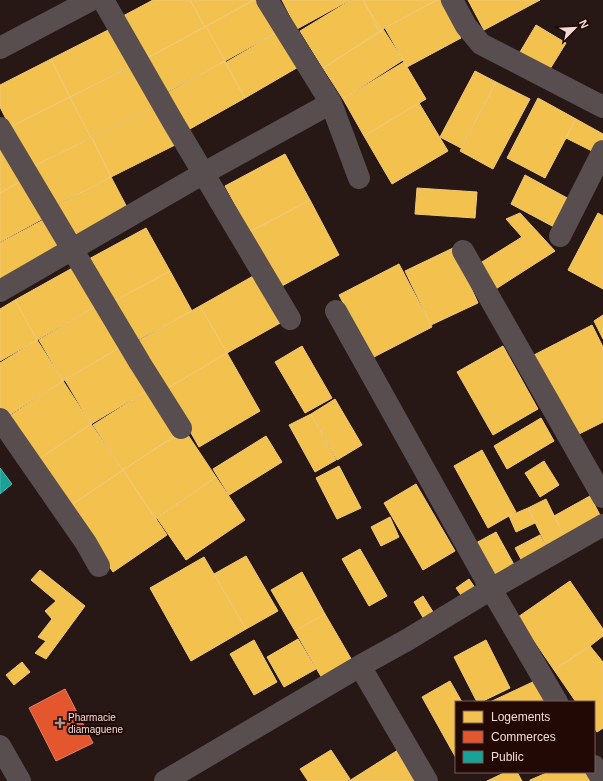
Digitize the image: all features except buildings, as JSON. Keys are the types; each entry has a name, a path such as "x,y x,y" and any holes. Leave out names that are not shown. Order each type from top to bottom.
{"street":[{"path":"0,48 91,0"},
{"path":"103,0 290,319"},
{"path":"267,0 331,103 359,178"},
{"path":"452,0 466,26 481,44 603,107"},
{"path":"0,291 204,173 331,103"},
{"path":"0,128 140,363 181,428"},
{"path":"560,236 603,151"},
{"path":"463,251 603,496"},
{"path":"336,311 491,589 556,701"},
{"path":"0,419 86,543 100,566"},
{"path":"165,781 491,589 603,525"},
{"path":"360,666 427,781"},
{"path":"0,746 20,781"},
{"path":"595,768 603,781"}],"place":[{"name":"Pharmacie diamaguene","path":"60,723"}]}
